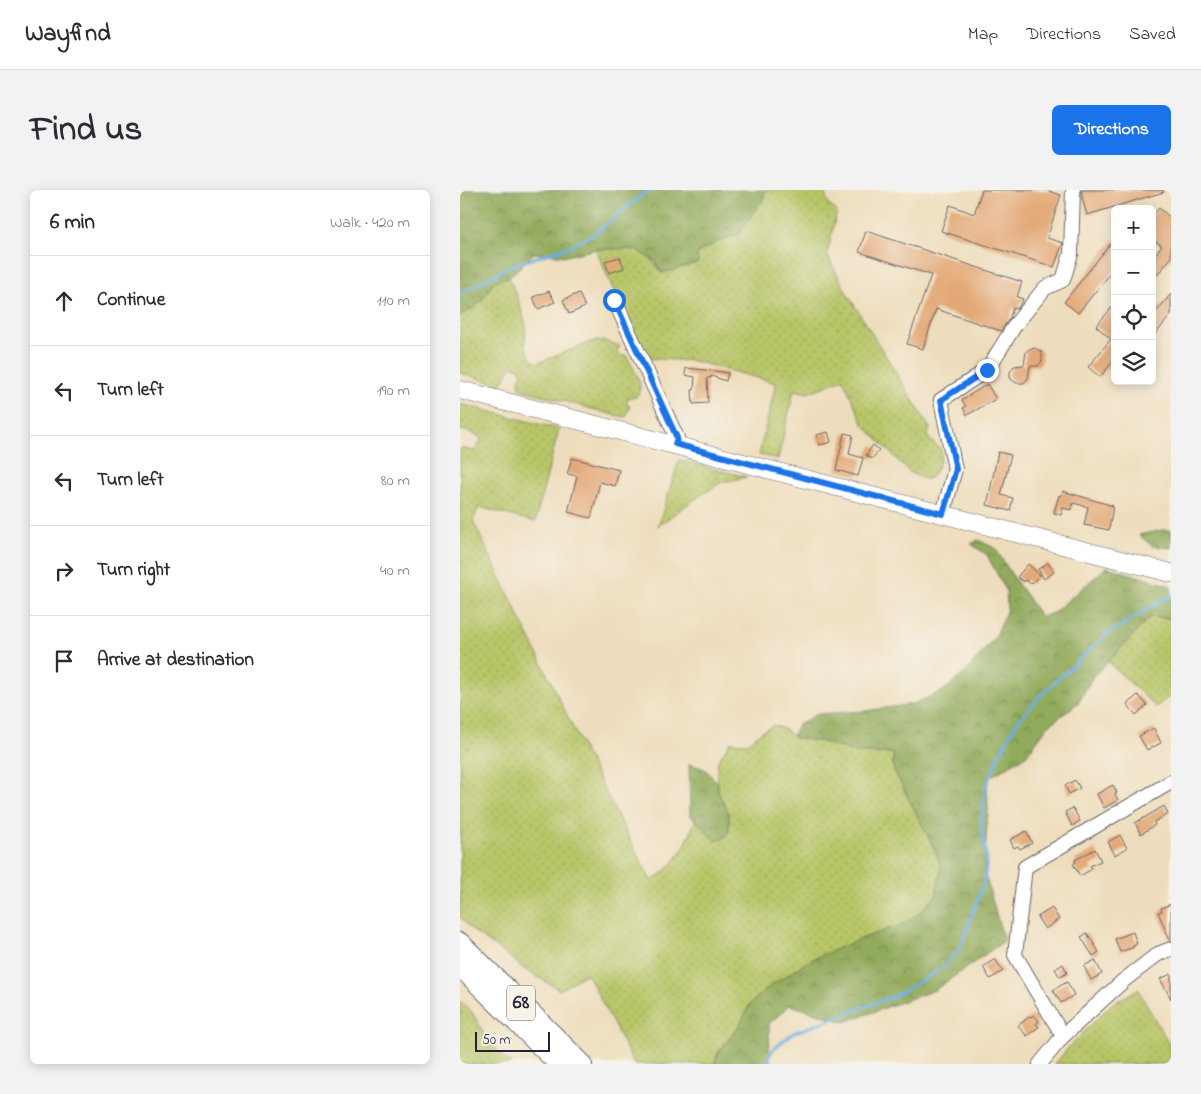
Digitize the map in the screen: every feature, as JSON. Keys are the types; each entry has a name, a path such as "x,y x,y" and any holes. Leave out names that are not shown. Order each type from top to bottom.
{"highway":[{"name":"68","path":"460,943 582,1064"},
{"name":"68","path":"460,966 559,1064"}],"main road":[{"path":"460,390 1171,573"}],"street":[{"path":"943,514 956,469 941,400 987,370 1015,325 1045,288 1063,280 1070,254 1073,190"},
{"path":"614,300 677,438 675,444"},
{"path":"1063,1036 1015,955 1025,867 1171,782"},
{"path":"1040,1064 1063,1036 1123,981 1158,954 1171,949"}],"green space":[{"path":"460,190 764,190 764,197 739,234 698,252 698,263 662,273 655,261 635,249 596,249 567,256 534,253 509,278 494,282 484,298 460,315"},
{"path":"764,190 823,190 829,205 837,211 827,255 847,293 930,428 928,436 930,440 941,449 939,465 930,478 924,479 909,472 863,424 843,379 808,393 794,390 778,459 759,455 776,383 694,361 642,358 596,249 625,249 641,252 655,263 661,273 698,262 698,252 739,234 764,197"},
{"path":"499,278 509,278 526,325 525,344 531,359 537,363 596,340 620,346 617,351 619,355 626,355 637,376 640,387 636,397 629,397 626,404 630,406 626,417 520,389 519,380 522,374 517,367 511,367 501,385 460,373 460,315 479,303 493,283"},
{"path":"460,404 559,429 535,522 479,507 473,521 584,750 651,881 666,870 679,854 689,837 695,819 715,841 723,839 729,831 729,813 718,792 717,763 730,742 747,743 774,725 784,729 795,738 819,741 873,754 893,753 893,768 936,852 942,868 936,895 921,912 903,924 861,939 751,1003 739,1026 717,1054 715,1064 634,1064 587,973 560,990 522,968 473,931 460,917 460,448 475,451 481,441 480,437 460,430"},
{"path":"679,460 747,477 722,482 658,526"},
{"path":"1161,530 1171,530 1171,548 1152,546 1139,535"},
{"path":"978,540 995,548 1041,617 1053,613 1107,567 1171,586 1171,618 1150,617 1093,676 1078,703 1048,726 1026,756 987,779 988,810 984,871 1004,941 935,990 845,1022 790,1005 769,1024 770,1064 715,1064 717,1055 739,1026 751,1003 770,986 812,959 903,924 921,912 936,895 941,868 936,852 893,768 893,753 858,753 819,741 792,736 798,725 817,714 865,711 913,704 943,691 965,673 996,636 1007,609 1006,591 987,555 971,544"},
{"path":"1150,617 1171,618 1171,695 1156,707 1108,662"},
{"path":"689,764 705,769 718,783 718,792 729,813 729,831 723,839 715,841 690,816"},
{"path":"1138,989 1171,1048 1171,1064 1055,1064 1069,1047 1112,1004"},
{"path":"460,1001 472,1012 488,1041 511,1064 460,1064"}],"building":[{"path":"982,190 1046,190 1061,195 1047,238 1063,243 1054,267 941,231 950,205 974,214"},
{"path":"1082,190 1163,190 1164,192 1120,205 1111,205 1111,208 1087,215"},
{"path":"1159,208 1171,218 1171,258 1156,276 1156,253 1162,246 1156,242 1156,211"},
{"path":"866,231 1022,282 1017,297 1023,299 1017,309 1013,308 1010,317 1001,331 936,309 923,349 907,344 931,275 859,252"},
{"path":"1111,243 1111,273 1078,313 1064,302"},
{"path":"620,257 624,268 609,273 605,261"},
{"path":"549,291 555,302 538,309 533,297"},
{"path":"579,293 585,307 569,314 563,300"},
{"path":"1171,294 1171,315 1156,333 1156,312"},
{"path":"1111,309 1111,339 1096,326"},
{"path":"1111,339 1111,364 1100,377 1088,367"},
{"path":"1035,348 1042,352 1042,361 1038,366 1030,366 1028,378 1024,383 1016,383 1010,378 1010,372 1014,366 1024,365 1026,352 1029,349"},
{"path":"686,368 728,373 726,381 711,376 711,378 707,378 708,403 693,404 692,390 694,390 695,377 685,375"},
{"path":"987,384 996,399 967,415 963,408 966,406 962,400"},
{"path":"828,432 831,442 820,445 816,435"},
{"path":"844,433 853,435 849,454 863,458 858,476 836,470"},
{"path":"873,445 879,450 872,459 866,455"},
{"path":"998,452 1011,455 1001,495 1013,498 1010,511 987,505"},
{"path":"572,458 619,470 615,486 600,482 591,518 568,512 577,476 567,474"},
{"path":"1063,491 1113,506 1109,530 1084,525 1088,507 1073,503 1071,510 1063,508 1061,515 1054,513 1059,495 1061,496"},
{"path":"1048,563 1054,572 1044,579 1038,569"},
{"path":"1028,564 1040,575 1031,584 1017,577"},
{"path":"1138,695 1147,705 1136,715 1127,704"},
{"path":"1154,728 1161,743 1147,750 1139,736"},
{"path":"1075,780 1080,788 1069,794 1065,786"},
{"path":"1113,785 1118,800 1104,808 1097,794"},
{"path":"1164,806 1168,814 1154,822 1155,825 1141,834 1135,823"},
{"path":"1073,808 1080,821 1072,826 1065,812"},
{"path":"1026,831 1032,843 1020,849 1018,846 1014,848 1010,840"},
{"path":"1120,835 1127,848 1115,855 1108,842"},
{"path":"1095,849 1101,861 1090,866 1092,869 1080,876 1073,864 1076,862 1075,860"},
{"path":"1171,904 1170,941 1158,912 1162,911 1161,908"},
{"path":"1052,908 1059,919 1045,929 1037,917"},
{"path":"1133,932 1137,944 1120,952 1115,939"},
{"path":"1087,933 1099,952 1093,956 1081,937"},
{"path":"995,959 1003,971 990,979 983,967"},
{"path":"1095,960 1102,974 1091,980 1084,966"},
{"path":"1063,964 1067,973 1060,977 1055,969"},
{"path":"1171,974 1171,999 1160,979"},
{"path":"1067,982 1074,995 1061,1003 1053,990"},
{"path":"1034,1015 1039,1021 1036,1024 1039,1027 1027,1036 1018,1026"}],"waterway":[{"path":"460,294 510,266 568,247 594,234 643,194 655,190"},
{"path":"765,1064 774,1048 793,1033 897,995 944,967 960,948 984,882 987,861 981,824 986,786 1000,753 1017,722 1042,694 1106,635 1171,595"}],"route":[{"path":"614,300 677,438 675,444 943,514 956,469 941,400 987,370"}]}
